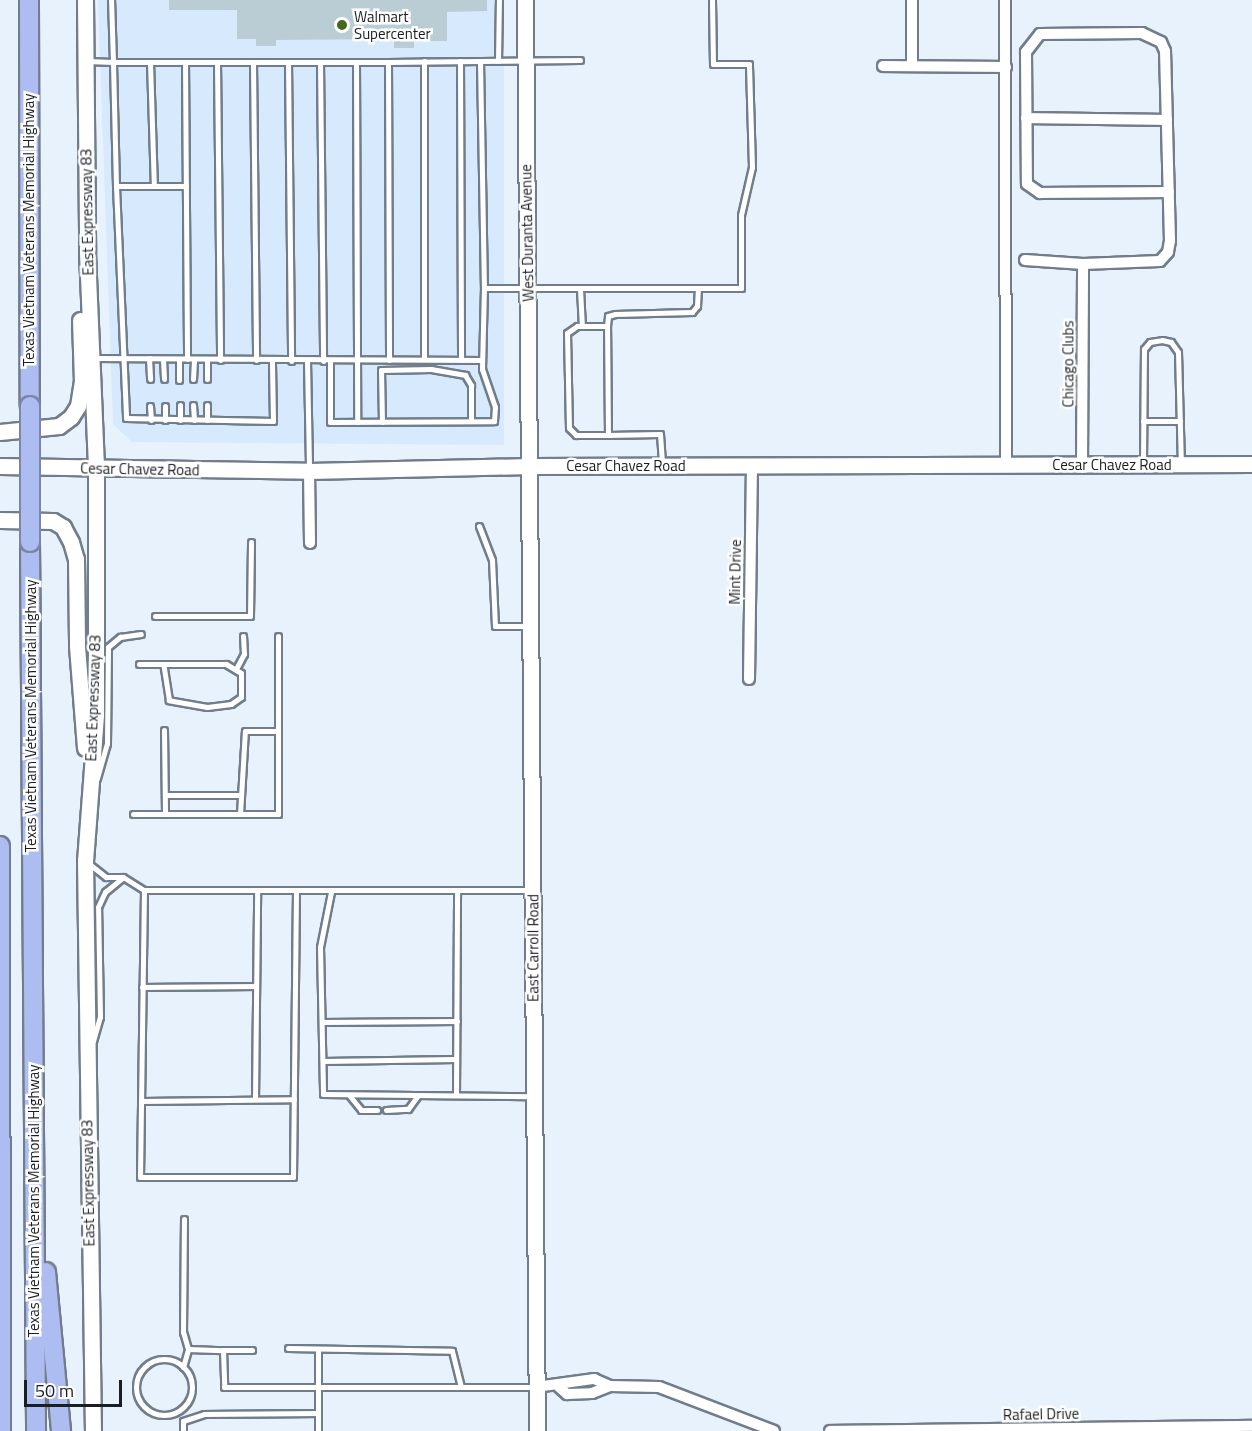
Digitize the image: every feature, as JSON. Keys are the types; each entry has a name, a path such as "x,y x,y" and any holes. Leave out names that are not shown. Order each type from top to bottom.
{"highway":[{"name":"Texas Vietnam Veterans Memorial Highway","path":"29,0 36,1431"},
{"path":"29,139 37,0"},
{"name":"Texas Vietnam Veterans Memorial Highway","path":"0,846 1,1431"},
{"path":"0,1069 1,1057"},
{"path":"35,1160 60,1431"}],"street":[{"name":"East Expressway 83","path":"85,0 87,252 96,468 96,715 85,860 86,1066 93,1431"},
{"name":"West Duranta Avenue","path":"525,0 529,466"},
{"path":"912,0 912,66"},
{"path":"1005,0 1006,465"},
{"path":"1025,260 1083,264 1160,261 1168,252 1170,241 1169,192 1165,51 1155,36 1142,33 1040,34 1026,52 1025,172 1032,189 1040,193 1169,192"},
{"path":"883,66 1006,67"},
{"path":"1026,118 1167,120"},
{"path":"0,432 59,426 78,406 82,382 80,319 87,252"},
{"name":"Chicago Clubs","path":"1083,264 1083,465"},
{"name":"Cesar Chavez Road","path":"0,466 309,471 529,466 1252,464"},
{"name":"East Carroll Road","path":"529,466 537,1431"},
{"name":"Mint Drive","path":"749,679 752,466"},
{"path":"309,471 309,543"},
{"path":"0,520 53,521 63,527 76,559 76,646 87,814"},
{"path":"536,1387 559,1387 567,1380 594,1379 610,1386"},
{"path":"576,1380 576,1394"},
{"path":"559,1387 567,1394 592,1393 610,1386 659,1387 752,1428 774,1431"},
{"name":"Rafael Drive","path":"830,1431 1252,1426"}],"lane":[{"path":"111,0 122,358 126,418 273,421 272,361"},
{"path":"498,61 499,0"},
{"path":"484,288 741,288 741,215 752,167 749,64 713,64 712,0"},
{"path":"86,61 580,60"},
{"path":"424,61 424,360"},
{"path":"460,61 461,360"},
{"path":"330,362 330,422 494,421 495,407 482,360 484,288 480,61"},
{"path":"150,62 154,186"},
{"path":"185,62 190,359 193,379"},
{"path":"217,62 220,360"},
{"path":"253,62 256,360"},
{"path":"288,62 291,361"},
{"path":"321,62 323,361"},
{"path":"356,62 357,422"},
{"path":"388,62 389,360"},
{"path":"116,186 186,186"},
{"path":"608,435 608,316 692,312 697,306 699,288"},
{"path":"580,289 582,326"},
{"path":"607,326 582,326 567,333 569,428 576,435 660,434 662,467"},
{"path":"1143,465 1144,349 1150,342 1162,340 1171,342 1178,352 1181,465"},
{"path":"92,358 330,362 482,360"},
{"path":"148,358 150,379"},
{"path":"163,359 164,379"},
{"path":"179,359 179,380"},
{"path":"207,360 207,379"},
{"path":"381,360 382,422"},
{"path":"308,361 309,471"},
{"path":"381,370 431,369 465,375 471,385 471,421"},
{"path":"180,405 180,420"},
{"path":"193,405 194,420"},
{"path":"207,405 207,420"},
{"path":"150,406 151,420"},
{"path":"165,406 165,420"},
{"path":"1143,421 1180,421"},
{"path":"479,526 492,560 495,626 531,626"},
{"path":"155,616 250,616 251,542"},
{"path":"87,814 107,744 108,648 120,637 141,634"},
{"path":"237,667 244,654 243,636"},
{"path":"133,814 278,814 278,636"},
{"path":"139,664 212,663 237,667 241,673 241,697 231,704 192,707 169,700 163,664"},
{"path":"164,730 165,814"},
{"path":"240,814 244,731 278,731"},
{"path":"165,795 240,795"},
{"path":"85,860 106,877 123,877 144,890 533,890"},
{"path":"86,1066 100,1017 98,907 105,892 123,877"},
{"path":"144,890 140,1177 293,1177 296,891"},
{"path":"255,1099 257,891"},
{"path":"331,891 320,947 323,1094 534,1096"},
{"path":"456,1095 457,891"},
{"path":"142,987 255,986"},
{"path":"322,1022 456,1021"},
{"path":"323,1061 456,1059"},
{"path":"349,1095 361,1110 377,1110"},
{"path":"386,1110 408,1109 418,1095"},
{"path":"141,1101 294,1099"},
{"path":"183,1366 175,1362 156,1361 148,1365 138,1380 139,1398 150,1412 168,1415 178,1412 192,1391 183,1366 188,1349 183,1332 184,1219"},
{"path":"288,1348 452,1351 461,1387"},
{"path":"188,1349 252,1350"},
{"path":"318,1349 318,1431"},
{"path":"224,1350 224,1387 536,1387"},
{"path":"178,1412 183,1420 183,1431"},
{"path":"183,1420 204,1414 318,1413"}],"shaded area":[{"path":"98,0 504,0 504,445 132,442 113,424"}],"building":[{"name":"Walmart Supercenter","path":"169,0 487,0 487,11 447,12 447,41 414,41 414,48 394,48 394,39 276,40 276,46 256,46 256,39 237,39 237,10 169,10"}],"place":[{"name":"Walmart Supercenter","path":"342,25"}]}
